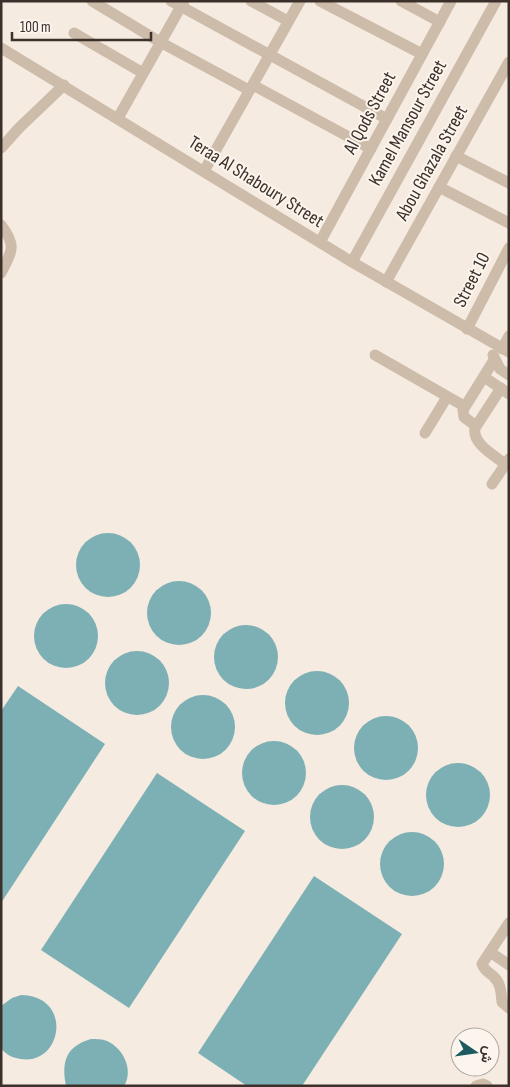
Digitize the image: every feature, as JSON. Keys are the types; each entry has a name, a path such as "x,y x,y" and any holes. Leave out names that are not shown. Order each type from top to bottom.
{"street":[{"path":"92,1 160,42 371,149"},
{"path":"251,1 288,21"},
{"path":"204,171 300,1"},
{"path":"320,1 422,54"},
{"path":"401,1 440,22"},
{"name":"Al Qods Street","path":"320,242 451,1"},
{"name":"Kamel Mansour Street","path":"352,262 496,1"},
{"path":"118,118 160,42 178,3 387,119"},
{"path":"74,33 143,73"},
{"name":"Teraa Al Shaboury Street","path":"1,48 352,262 501,348"},
{"name":"Abou Ghazala Street","path":"386,282 508,66"},
{"path":"1,148 64,85"},
{"path":"456,156 509,183"},
{"path":"439,187 509,224"},
{"path":"1,225 9,235 12,249 1,273"},
{"name":"Street 10","path":"467,329 509,248"},
{"path":"476,426 464,417 462,413 464,406 509,336"},
{"path":"375,355 464,406"},
{"path":"494,360 500,369 509,376"},
{"path":"484,377 505,391 476,426 474,432 477,441 507,461 492,484"},
{"path":"424,433 448,397"},
{"path":"508,924 482,964 482,967 497,981 502,993 502,1002 509,1008"},
{"path":"490,952 509,965"},
{"path":"476,1086 482,1084 487,1086"}],"water":[{"path":"108,533 120,535 131,542 138,553 140,565 138,577 131,588 120,595 108,597 96,595 85,588 78,577 76,565 78,553 85,542 96,535"},
{"path":"179,581 191,583 202,590 209,601 211,613 209,625 202,636 191,643 179,645 167,643 156,636 149,625 147,613 149,601 156,590 167,583"},
{"path":"66,604 78,606 89,613 96,624 98,636 96,648 89,659 78,666 66,668 54,666 43,659 36,648 34,636 36,624 43,613 54,606"},
{"path":"246,625 258,627 269,634 276,645 278,657 276,669 269,680 258,687 246,689 234,687 223,680 216,669 214,657 216,645 223,634 234,627"},
{"path":"137,651 149,653 160,660 167,671 169,683 167,695 160,706 149,713 137,715 125,713 114,706 107,695 105,683 107,671 114,660 125,653"},
{"path":"317,671 329,673 340,680 347,691 349,703 347,715 340,726 329,733 317,735 305,733 294,726 287,715 285,703 287,691 294,680 305,673"},
{"path":"18,686 105,744 1,903 1,711"},
{"path":"203,695 215,697 226,704 233,715 235,727 233,739 226,750 215,757 203,759 191,757 180,750 173,739 171,727 173,715 180,704 191,697"},
{"path":"386,716 398,718 409,725 416,736 418,748 416,760 409,771 398,778 386,780 374,778 363,771 356,760 354,748 356,736 363,725 374,718"},
{"path":"274,741 286,743 297,750 304,761 306,773 304,785 297,796 286,803 274,805 262,803 251,796 244,785 242,773 244,761 251,750 262,743"},
{"path":"458,763 470,765 481,772 488,783 490,795 488,807 481,818 470,825 458,827 446,825 435,818 428,807 426,795 428,783 435,772 446,765"},
{"path":"157,773 245,831 129,1008 41,950"},
{"path":"342,785 354,787 365,794 372,805 374,817 372,829 365,840 354,847 342,849 330,847 319,840 312,829 310,817 312,805 319,794 330,787"},
{"path":"412,832 424,834 435,841 442,852 444,864 442,876 435,887 424,894 412,896 400,894 389,887 382,876 380,864 382,852 389,841 400,834"},
{"path":"314,876 402,934 302,1086 247,1086 198,1053"},
{"path":"21,995 38,998 49,1006 55,1018 56,1030 53,1042 46,1052 35,1058 15,1058 1,1048 1,1006 12,998"},
{"path":"91,1039 107,1041 113,1044 122,1054 128,1073 124,1086 66,1086 64,1070 67,1056 76,1046"}]}
